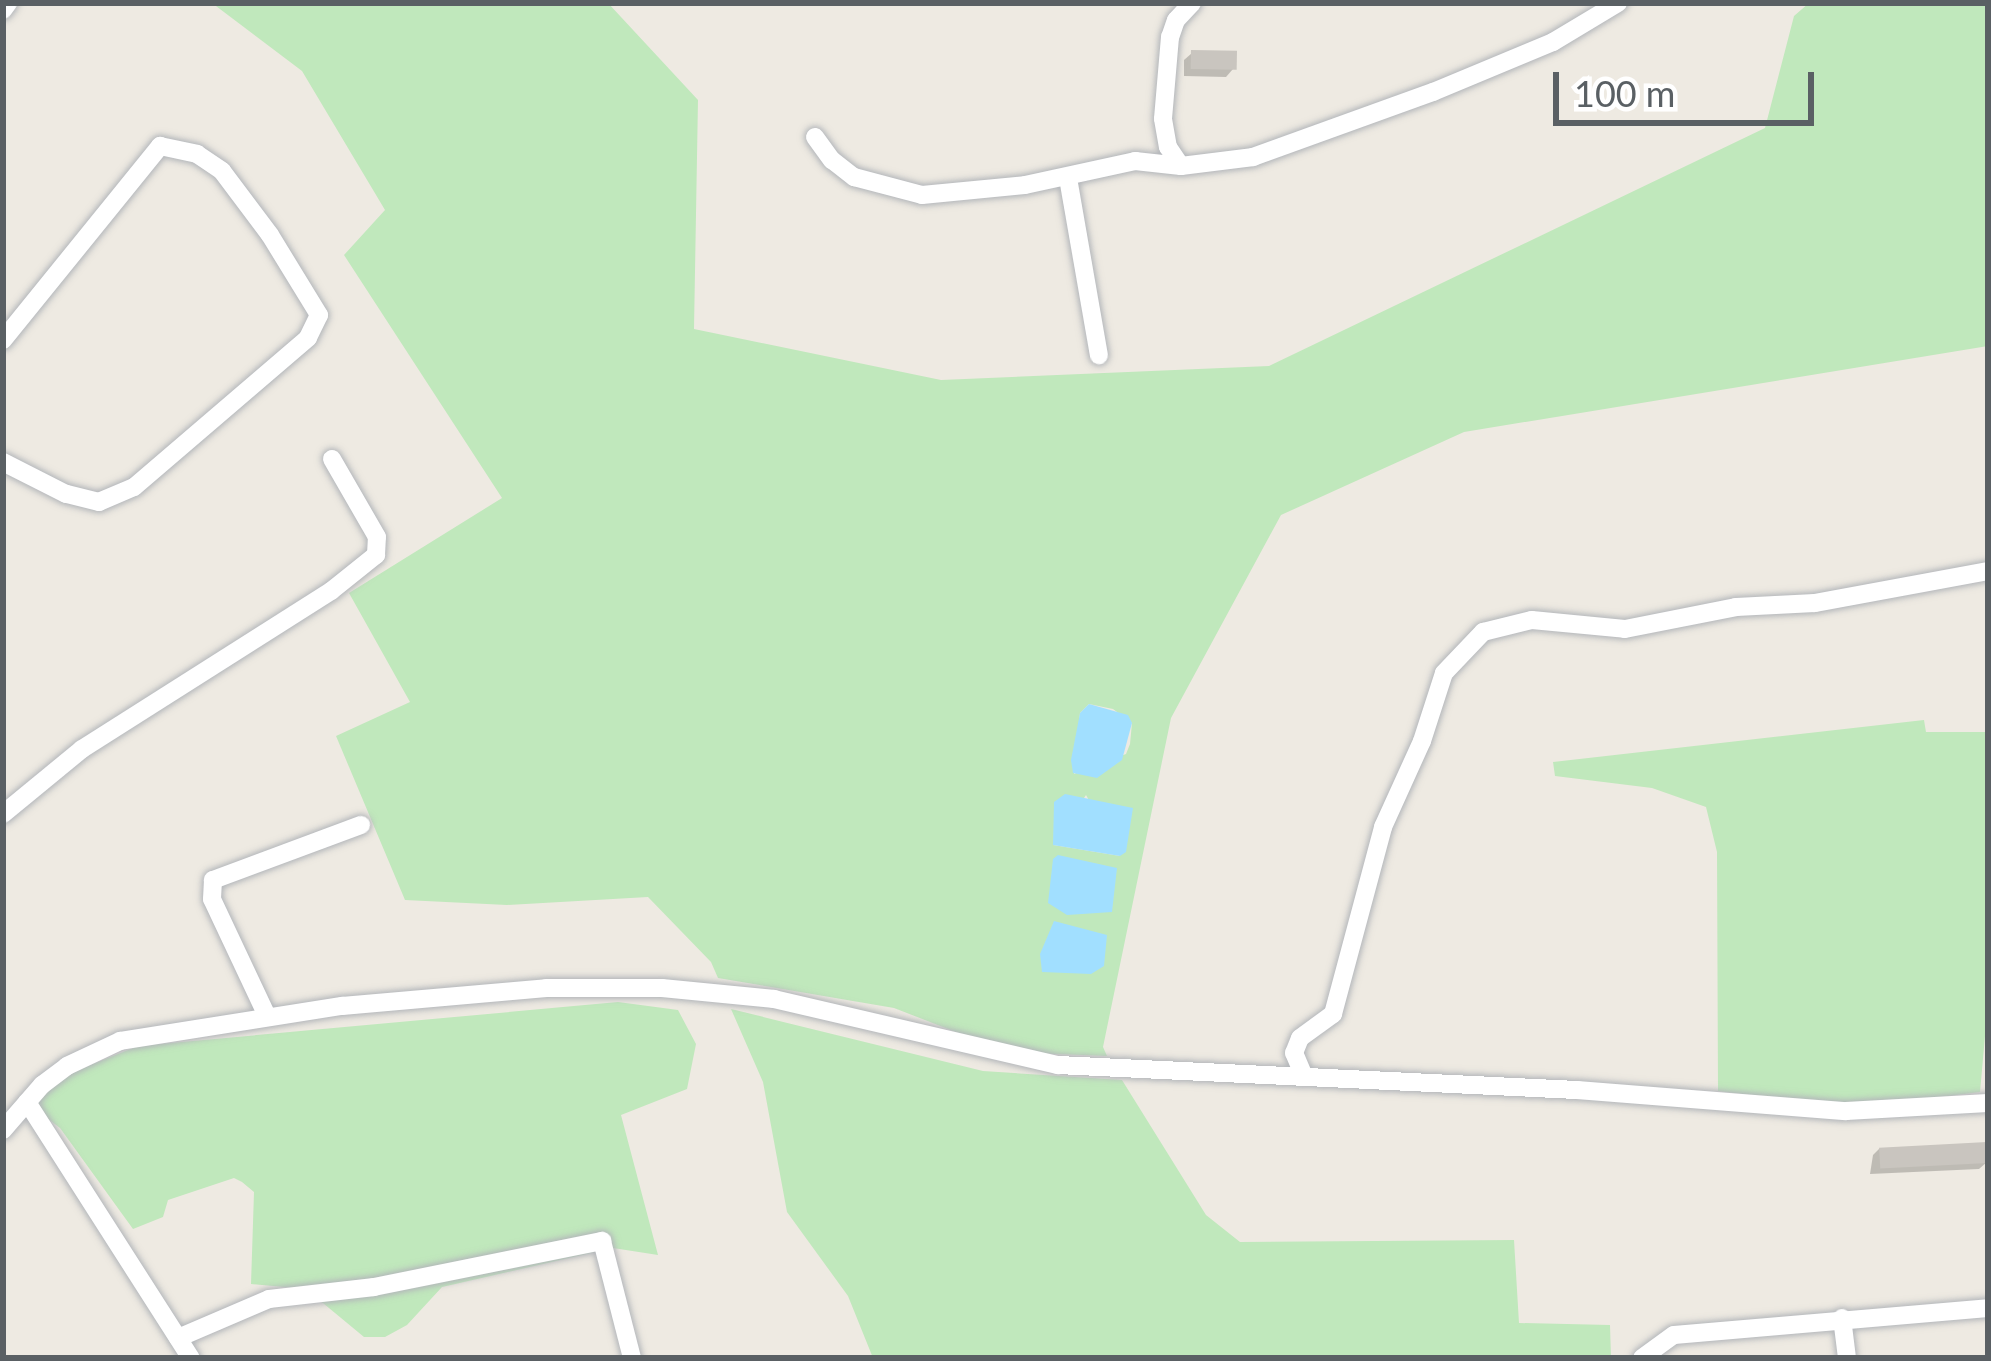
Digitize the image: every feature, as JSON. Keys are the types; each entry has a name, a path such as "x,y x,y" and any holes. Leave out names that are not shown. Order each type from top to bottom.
{"street":[{"path":"1181,166 1168,147 1163,119 1169,37 1192,3"},
{"path":"814,137 832,160 884,189 954,193 1068,178 1135,161 1181,166 1253,157 1433,92 1552,42 1618,3"},
{"path":"3,340 160,146 197,154 222,171 270,235 319,315 308,338 134,487 99,502 66,494 3,462"},
{"path":"1068,178 1099,356"},
{"path":"3,814 82,749 331,591 376,555 380,544 372,526 332,459"},
{"path":"1303,1074 1294,1053 1300,1038 1333,1013 1383,826 1422,741 1444,673 1483,632 1532,620 1624,629 1736,607 1815,603 1988,571"},
{"path":"267,1016 212,898 213,880 361,825"},
{"path":"3,1130 67,1066 120,1041 267,1016 546,988 662,988 774,999 1058,1065 1577,1090 1846,1112 1988,1103"},
{"path":"27,1102 191,1358"},
{"path":"178,1338 269,1299 416,1280 602,1241 632,1358"},
{"path":"1642,1358 1646,1350 1674,1335 1988,1308"},
{"path":"1842,1318 1847,1358"}],"green space":[{"path":"212,3 608,3 698,100 694,329 941,380 1269,366 1765,128 1794,16 1809,3 1988,3 1988,346 1464,432 1281,515 1171,718 1103,1047 1107,1056 1029,1053 979,1041 894,1008 718,978 711,962 648,897 507,905 405,900 336,736 410,702 349,593 502,498 344,255 385,210 302,71","holes":["1089,704 1113,709 1132,723 1130,744 1126,754 1074,774 1080,713","1086,795 1120,856 1053,845"]},
{"path":"1924,720 1926,732 1988,732 1988,1003 1980,1092 1908,1101 1815,1103 1718,1091 1717,852 1706,807 1652,788 1555,776 1553,762"},
{"path":"618,1002 678,1010 696,1044 687,1089 621,1115 658,1255 613,1248 442,1287 407,1325 385,1337 364,1337 306,1289 251,1284 254,1192 242,1182 234,1178 168,1200 163,1217 133,1229 60,1128 38,1111 37,1100 68,1074 138,1046"},
{"path":"731,1009 983,1071 1122,1080 1206,1215 1240,1242 1514,1240 1519,1323 1610,1325 1611,1358 873,1358 848,1296 787,1212 763,1082"}],"water":[{"path":"1089,704 1128,715 1132,723 1122,760 1097,778 1073,773 1071,760 1080,713"},
{"path":"1065,794 1133,808 1126,852 1120,856 1053,845 1054,802"},
{"path":"1058,855 1117,868 1112,912 1067,915 1048,903 1053,859"},
{"path":"1054,921 1107,935 1104,966 1091,974 1042,972 1040,954"}],"building":[{"path":"1191,50 1237,51 1237,70 1191,69"},
{"path":"1987,1142 1988,1163 1880,1169 1879,1148"}]}
